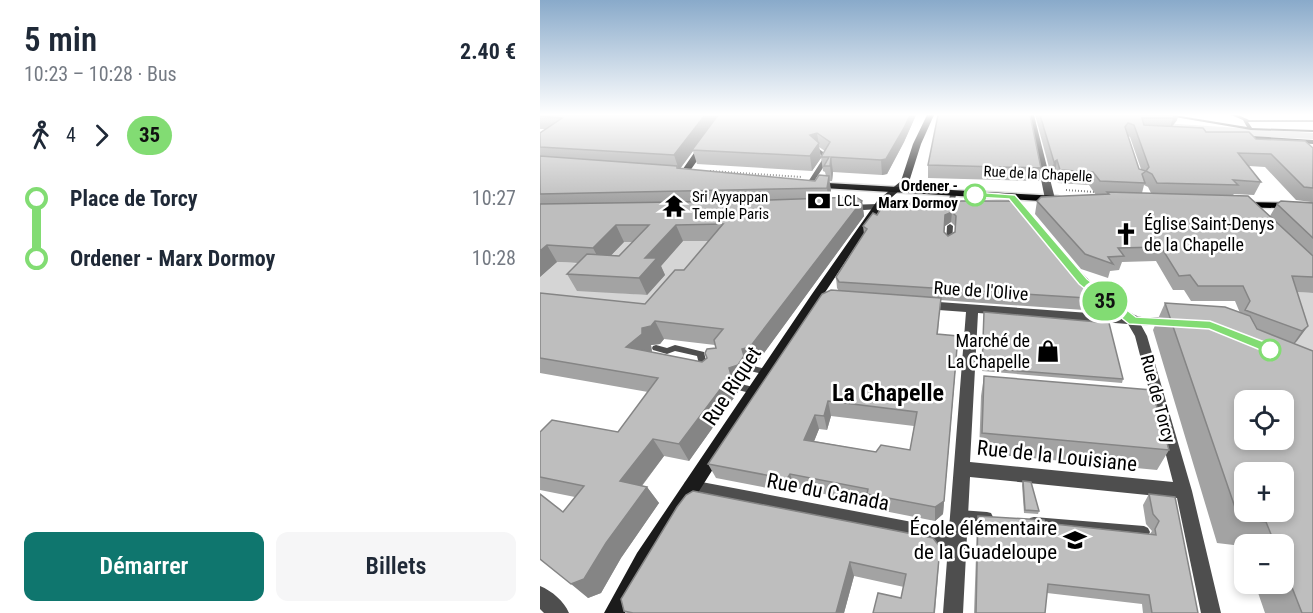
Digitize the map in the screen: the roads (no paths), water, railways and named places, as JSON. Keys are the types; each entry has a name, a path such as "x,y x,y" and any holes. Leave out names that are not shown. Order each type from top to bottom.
{"main road":[{"path":"680,173 696,177"},
{"name":"Rue de la Chapelle","path":"807,182 902,187 953,194 1012,197 1049,194 1070,200"},
{"path":"1226,205 1254,210 1313,206"}],"street":[{"path":"680,173 705,144"},
{"path":"902,187 919,144"},
{"path":"1038,144 1049,194"},
{"name":"Rue Riquet","path":"614,613 760,370 878,207 902,187"},
{"name":"Rue de Torcy","path":"1012,197 1083,282 1133,321 1141,336 1152,399 1184,491 1212,613"},
{"path":"831,209 878,207"},
{"name":"Rue de l'Olive","path":"912,304 1180,323"},
{"path":"953,613 962,469 974,382 972,309"},
{"name":"Rue de la Louisiane","path":"962,469 1184,491"},
{"name":"Rue du Canada","path":"691,488 957,540"},
{"path":"540,596 559,613"}],"lane":[{"path":"807,182 827,158 817,150"},
{"path":"951,211 953,194"},
{"path":"949,243 950,226"},
{"path":"656,348 667,351 667,357 694,362 704,359 715,361 707,373 703,366 704,359"},
{"path":"958,514 1001,519"},
{"path":"1025,521 1144,532"}],"place":[{"name":"Ordener - Marx Dormoy","path":"975,195"},
{"name":"LCL","path":"819,201"},
{"name":"Sri Ayyappan Temple Paris","path":"674,206"},
{"name":"Église Saint-Denys de la Chapelle","path":"1126,234"},
{"name":"Marché de La Chapelle","path":"1048,351"},
{"name":"École élémentaire de la Guadeloupe","path":"1075,540"}],"district":[{"name":"La Chapelle","path":"888,393"}]}
